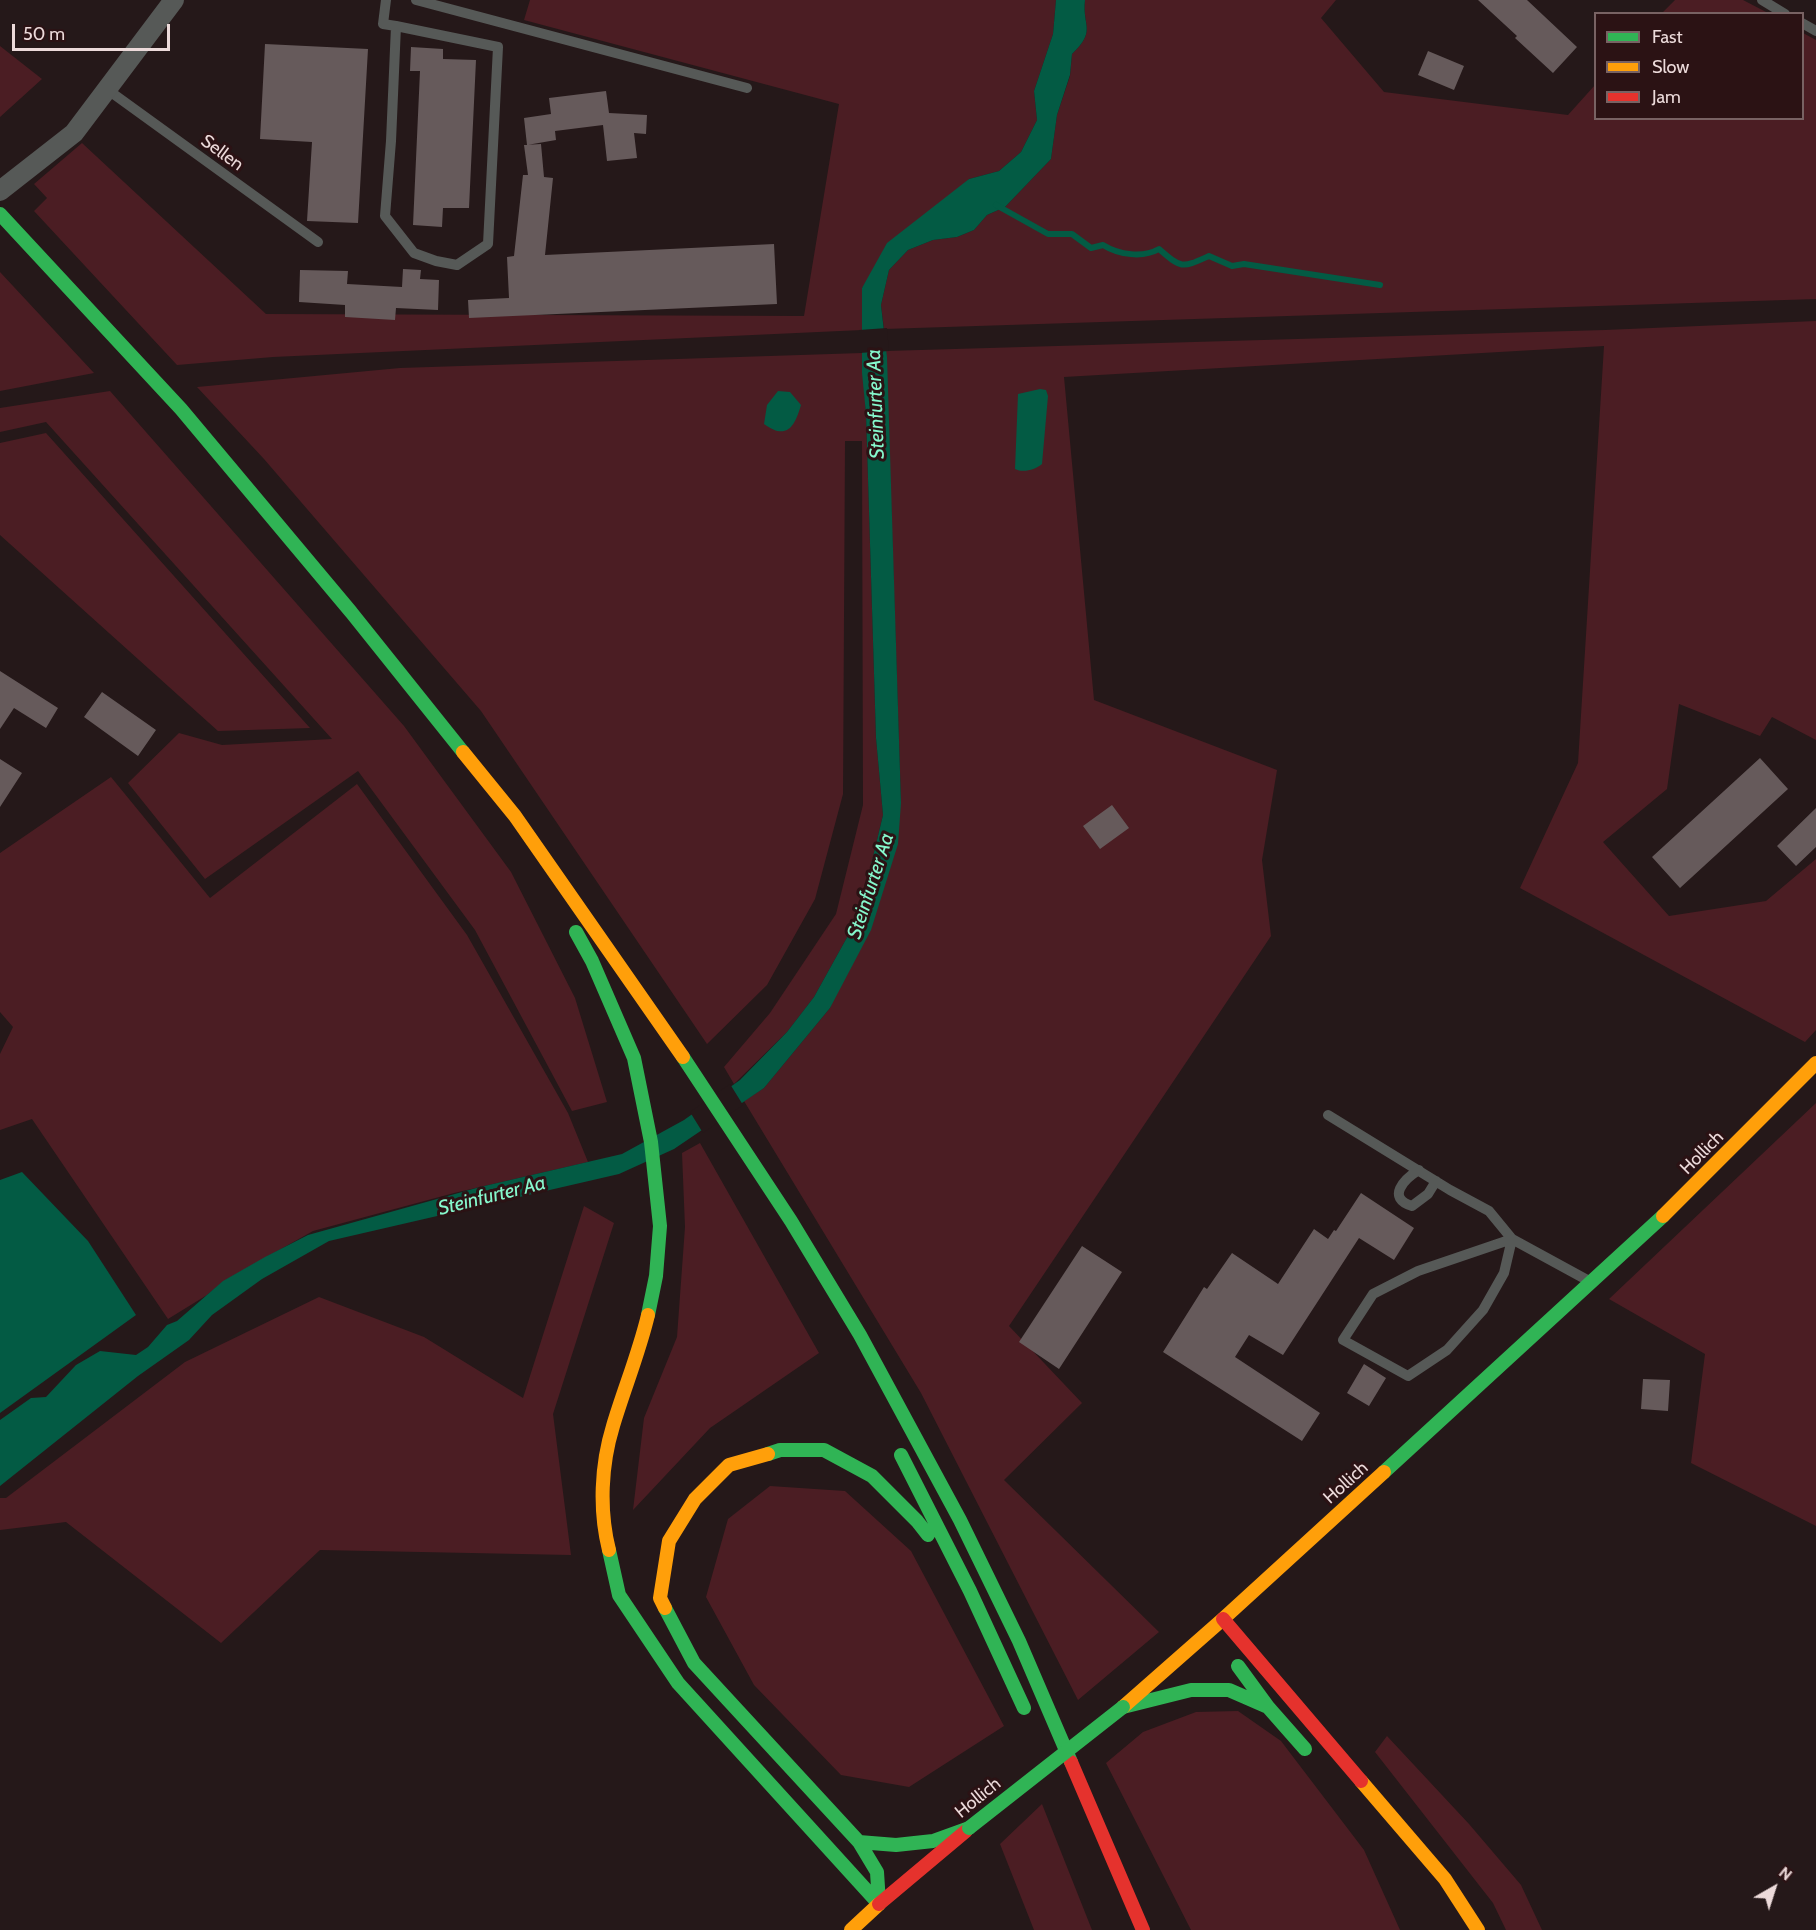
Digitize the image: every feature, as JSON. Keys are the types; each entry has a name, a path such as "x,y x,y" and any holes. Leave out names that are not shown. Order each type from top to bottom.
{"main road":[{"path":"0,214 181,408 351,612 515,816 676,1047 791,1221 860,1335 960,1520 1019,1641 1143,1930"},
{"path":"515,816 592,961 634,1058 651,1142 660,1226 656,1276 644,1332 612,1428 604,1470 603,1526 619,1595 678,1683 879,1904"},
{"name":"Hollich","path":"851,1930 969,1828 1123,1707 1223,1619 1592,1283 1679,1201 1816,1063"},
{"path":"751,1162 782,1233"},
{"path":"893,1441 970,1591 1031,1724"},
{"path":"879,1904 877,1872 859,1842 694,1663 660,1598 669,1541 695,1499 729,1465 780,1450 824,1450 872,1476 917,1521 970,1591"},
{"path":"1223,1619 1230,1652 1268,1707 1314,1760"},
{"path":"1223,1619 1445,1879 1479,1930"},
{"path":"1123,1707 1191,1690 1229,1690 1268,1707"},
{"path":"1045,1754 1054,1773"},
{"path":"859,1842 896,1845 933,1840 969,1828"},
{"path":"1126,1887 1151,1930"}],"street":[{"path":"0,191 74,133 174,0"}],"lane":[{"path":"386,0 383,24 396,26 498,47 488,244 458,265 436,261 414,253 385,216 396,26"},
{"path":"416,0 747,87"},
{"path":"1762,0 1782,12"},
{"name":"Sellen","path":"108,90 318,242"},
{"path":"1328,1115 1489,1211 1512,1239 1592,1283"},
{"path":"1419,1170 1407,1177 1401,1186 1398,1194 1400,1201 1412,1206 1421,1200 1436,1181"},
{"path":"1512,1239 1504,1273 1483,1310 1447,1350 1408,1376 1343,1340 1373,1294 1418,1271 1512,1239"}],"shaded area":[{"path":"530,0 1056,0 1053,34 1034,91 1037,120 1021,152 999,171 969,179 862,288 862,330 273,357 177,365 34,211 47,198 34,184 82,143 266,314 804,316 839,104 524,20"},
{"path":"1085,0 1336,0 1321,18 1384,92 1568,115 1594,86 1594,120 1804,120 1804,34 1816,40 1816,299 884,329 881,305 889,270 908,250 933,240 957,237 974,230 987,215 1005,207 1051,159 1057,115 1070,76 1072,54 1080,46 1086,33"},
{"path":"1675,0 1743,0 1766,12 1663,12"},
{"path":"0,46 42,79 0,117"},
{"path":"0,272 94,373 0,391"},
{"path":"1816,321 1816,740 1772,717 1760,736 1679,704 1667,789 1603,842 1669,916 1766,901 1816,859 1816,1030 1805,1042 1520,888 1578,763 1604,346 1064,377 1094,700 1277,770 1262,860 1271,936 1009,1326 1082,1403 1004,1480 1159,1632 1078,1700 921,1393 744,1101 764,1088 830,1008 901,803 886,351 1605,330"},
{"path":"862,353 876,738 883,815 866,886 850,932 814,997 787,1032 734,1084 724,1067 770,1013 836,914 863,805 862,441 845,441 843,794 815,899 767,985 707,1044 481,711 264,459 197,387 400,368"},
{"path":"110,391 404,726 511,872 575,998 607,1102 572,1111 475,930 358,771 205,879 128,783 179,733 222,745 332,739 46,422 0,432 0,408"},
{"path":"46,433 310,728 218,731 0,535 0,443"},
{"path":"111,777 210,898 357,784 467,935 568,1113 588,1162 454,1193 313,1231 224,1281 207,1295 168,1319 32,1119 0,1130 0,1054 13,1027 0,1012 0,853"},
{"path":"1816,1103 1816,1526 1691,1463 1705,1354 1609,1299"},
{"path":"700,1143 819,1353 710,1428 633,1510 644,1418 677,1337 685,1227 682,1153"},
{"path":"584,1206 614,1223 553,1414 571,1555 320,1550 221,1643 66,1522 0,1530 0,1498 6,1498 185,1362 319,1297 424,1337 523,1398"},
{"path":"770,1486 845,1491 911,1551 1004,1726 909,1787 841,1775 754,1685 706,1597 728,1519"},
{"path":"1238,1711 1281,1741 1364,1850 1400,1930 1191,1930 1106,1763 1143,1732 1196,1712"},
{"path":"1387,1736 1469,1824 1521,1885 1542,1930 1506,1930 1493,1903 1375,1752"},
{"path":"1042,1804 1092,1930 1034,1930 1000,1844"}],"water":[{"name":"Steinfurter Aa","path":"1056,0 1085,0 1087,28 1080,46 1072,54 1070,75 1057,115 1051,159 1005,207 987,215 974,230 957,237 933,240 908,250 889,270 881,305 887,357 901,803 898,844 871,930 830,1008 764,1088 674,1149 619,1174 329,1241 262,1279 212,1315 189,1340 138,1376 0,1486 0,1420 31,1398 46,1397 76,1365 100,1351 136,1355 148,1347 167,1325 177,1321 223,1281 308,1235 480,1187 622,1154 684,1120 740,1080 787,1032 814,997 850,932 866,886 883,815 876,738 866,414 862,373 862,288 887,243 969,179 999,171 1021,152 1037,120 1034,91 1053,34"},
{"path":"1040,389 1046,390 1048,396 1042,464 1022,471 1015,469 1018,394"},
{"path":"778,391 790,392 801,405 793,425 784,431 772,429 764,424 767,405"},
{"path":"22,1172 88,1241 136,1315 0,1413 0,1180"}],"pier":[{"path":"887,328 889,351 859,353 859,330"},
{"path":"730,1084 743,1105 703,1133 690,1112"}],"building":[{"path":"1478,0 1527,0 1577,47 1553,73"},
{"path":"265,44 368,49 358,223 307,221 312,142 260,139"},
{"path":"411,47 443,49 443,59 476,60 469,208 443,208 442,227 413,225 420,71 410,71"},
{"path":"1428,51 1464,66 1454,90 1418,75"},
{"path":"606,91 609,113 647,115 646,134 634,133 637,158 607,161 603,125 555,131 556,140 527,145 524,118 551,114 549,98"},
{"path":"541,144 544,177 553,178 545,255 774,244 777,304 469,318 468,300 509,298 507,257 514,256 523,175 528,175 524,145"},
{"path":"403,269 421,270 420,279 439,280 438,310 396,308 395,320 345,317 345,305 299,302 300,270 348,271 347,284 402,287"},
{"path":"0,671 58,708 46,728 14,708 0,729"},
{"path":"102,692 156,730 138,756 84,717"},
{"path":"1760,758 1788,789 1680,888 1652,857"},
{"path":"0,759 22,773 0,807"},
{"path":"1112,805 1129,828 1100,849 1083,826"},
{"path":"1816,808 1816,847 1796,866 1777,846"},
{"path":"1361,1193 1414,1228 1394,1260 1359,1238 1283,1355 1249,1335 1235,1357 1320,1413 1302,1441 1163,1352 1204,1287 1207,1289 1232,1253 1278,1284 1314,1229 1328,1239 1334,1230 1336,1231"},
{"path":"1082,1246 1122,1272 1059,1369 1019,1342"},
{"path":"1364,1364 1386,1378 1369,1406 1347,1393"},
{"path":"1643,1379 1670,1380 1668,1411 1641,1409"}],"waterway":[{"path":"996,205 1048,234 1072,234 1091,248 1103,245 1124,253 1138,254 1146,254 1159,249 1182,264 1193,263 1209,256 1232,266 1244,264 1380,285"}],"traffic: fast":[{"path":"0,214 181,409 351,612 463,752"},
{"path":"576,932 592,961 634,1058 651,1142 660,1226 656,1276 648,1315"},
{"path":"683,1057 791,1221 860,1335 960,1520 1019,1641 1071,1762"},
{"path":"1384,1472 1663,1216"},
{"path":"768,1454 780,1450 824,1450 872,1476 928,1535"},
{"path":"901,1455 970,1591 1024,1708"},
{"path":"609,1550 619,1595 678,1683 879,1904"},
{"path":"665,1608 694,1663 859,1842 877,1872 879,1903"},
{"path":"1238,1666 1268,1707 1305,1749"},
{"path":"1123,1707 1191,1690 1229,1690 1268,1707"},
{"path":"969,1828 1123,1707"},
{"path":"859,1842 896,1845 933,1841 969,1828"}],"traffic: slow":[{"path":"463,752 515,816 683,1057"},
{"path":"1663,1216 1816,1063"},
{"path":"609,1550 603,1503 606,1456 613,1426 648,1315"},
{"path":"665,1608 660,1598 669,1541 695,1499 729,1465 768,1454"},
{"path":"1123,1707 1384,1472"},
{"path":"1361,1781 1445,1879 1478,1930"},
{"path":"851,1930 879,1904"}],"traffic: jam":[{"path":"1223,1619 1361,1781"},
{"path":"1071,1762 1143,1930"},
{"path":"879,1904 966,1831"}]}
